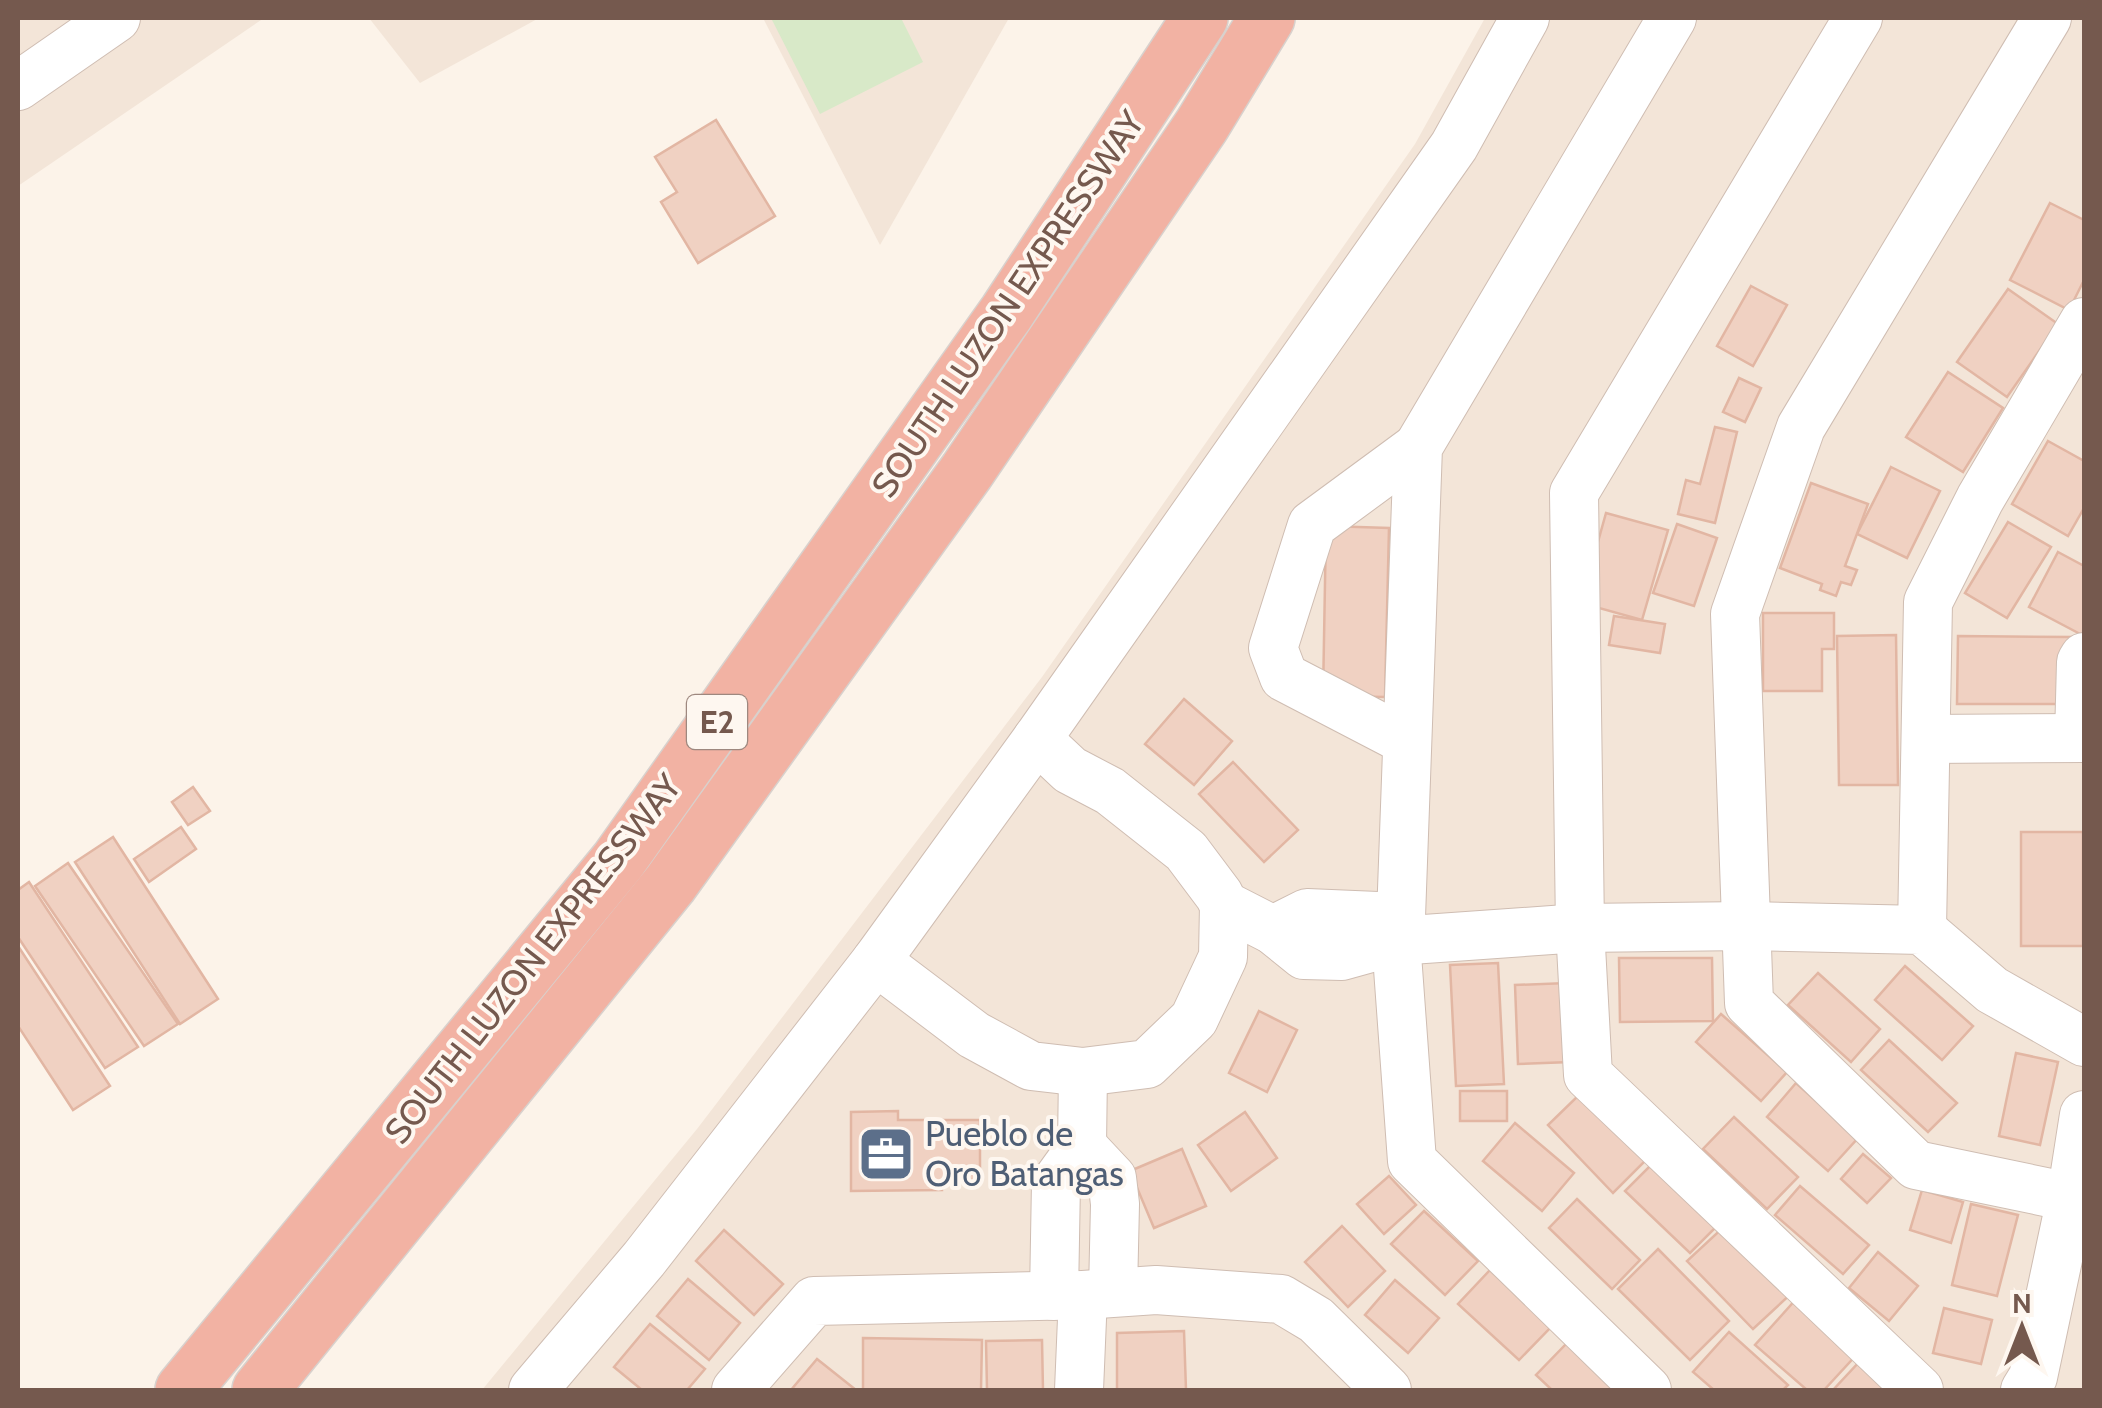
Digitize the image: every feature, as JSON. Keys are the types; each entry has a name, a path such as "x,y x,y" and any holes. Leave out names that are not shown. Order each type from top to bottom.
{"highway":[{"name":"SOUTH LUZON EXPRESSWAY","path":"184,1390 618,861 1007,312 1200,18"},
{"name":"SOUTH LUZON EXPRESSWAY","path":"260,1390 670,884 967,472 1202,125 1267,18"}],"street":[{"path":"18,86 116,18"},
{"path":"533,1390 644,1259 876,961 1038,739 1454,146 1526,18"},
{"path":"1408,742 1284,677 1273,648 1312,525 1418,447 1672,18"},
{"path":"1858,18 1574,494 1580,928 1588,1075 1919,1390"},
{"path":"2047,18 1801,428 1734,614 1749,1003 1916,1165 2078,1199"},
{"path":"1922,930 1928,602 1980,499 2084,322"},
{"path":"1418,447 1399,929 1412,1161 1648,1390"},
{"path":"1926,739 2082,738 2084,657"},
{"path":"1038,739 1070,770 1110,791 1186,850 1224,905 1274,930 1304,955 1342,956 1399,929 1747,926 1922,930 1992,990 2084,1042"},
{"path":"876,961 974,1036 1031,1066 1083,1072 1147,1064 1194,1019 1223,957 1224,905"},
{"path":"1079,1390 1083,1294 1056,1182 1082,1146 1083,1072"},
{"path":"2025,1390 2033,1378 2078,1199 2084,1115"},
{"path":"736,1390 814,1301 1156,1290 1282,1299 1316,1320 1387,1390"}],"shaded area":[{"path":"18,18 264,18 18,186"},
{"path":"369,18 539,18 420,83"},
{"path":"763,18 1009,18 880,245"},
{"name":"Pueblo de Oro Batangas","path":"1485,18 2084,18 2084,1390 482,1390 697,1129 1042,677 1415,144"}],"green space":[{"path":"771,18 901,18 923,62 820,114"}],"building":[{"path":"716,120 775,216 698,263 661,202 677,192 655,157"},
{"path":"2050,203 2084,220 2084,280 2069,310 2010,280"},
{"path":"1751,286 1787,305 1753,366 1717,346"},
{"path":"2008,289 2058,324 2007,397 1957,362"},
{"path":"1948,372 2003,408 1963,472 1906,437"},
{"path":"1739,378 1761,388 1745,422 1723,412"},
{"path":"1715,427 1737,432 1715,523 1678,514 1686,480 1700,484"},
{"path":"2048,441 2084,461 2084,508 2068,536 2012,504"},
{"path":"1891,467 1940,491 1907,558 1857,534"},
{"path":"1811,483 1868,504 1845,566 1857,570 1851,585 1841,582 1836,596 1820,590 1822,584 1780,568"},
{"path":"1606,513 1668,530 1642,620 1581,603"},
{"path":"2008,522 2051,547 2007,618 1965,593"},
{"path":"1677,524 1717,538 1694,606 1653,593"},
{"path":"1326,526 1389,528 1385,697 1323,696"},
{"path":"2058,552 2084,566 2084,636 2029,607"},
{"path":"1763,613 1834,613 1834,649 1822,649 1822,691 1763,691"},
{"path":"1614,616 1665,624 1660,653 1609,645"},
{"path":"1896,635 1898,785 1839,785 1837,636"},
{"path":"1958,636 2074,637 2074,704 1957,704"},
{"path":"1184,699 1232,741 1194,785 1145,744"},
{"path":"1233,762 1298,830 1264,862 1199,794"},
{"path":"193,787 210,811 188,825 172,802"},
{"path":"181,827 196,849 149,882 134,859"},
{"path":"2021,832 2083,832 2083,946 2021,946"},
{"path":"113,837 218,999 180,1024 75,862"},
{"path":"68,863 178,1024 144,1046 35,886"},
{"path":"29,882 138,1047 105,1068 18,937 18,890"},
{"path":"18,946 110,1086 73,1110 18,1026"},
{"path":"1619,958 1712,958 1713,1021 1620,1022"},
{"path":"1498,963 1504,1084 1456,1086 1450,965"},
{"path":"1905,966 1973,1026 1942,1060 1875,1000"},
{"path":"1818,973 1880,1029 1851,1062 1788,1005"},
{"path":"1567,983 1570,1062 1518,1064 1515,985"},
{"path":"1259,1011 1297,1030 1267,1092 1229,1073"},
{"path":"1721,1014 1787,1072 1761,1101 1696,1042"},
{"path":"1889,1040 1957,1103 1928,1132 1861,1070"},
{"path":"2016,1053 2058,1062 2040,1145 1999,1136"},
{"path":"1796,1083 1858,1138 1828,1171 1767,1117"},
{"path":"1460,1091 1507,1091 1507,1121 1460,1121"},
{"path":"1582,1092 1647,1159 1613,1193 1548,1125"},
{"path":"898,1111 898,1120 980,1120 980,1180 942,1180 942,1190 851,1191 851,1112"},
{"path":"1245,1112 1277,1158 1231,1191 1198,1145"},
{"path":"1734,1117 1798,1177 1767,1209 1703,1149"},
{"path":"1515,1123 1574,1173 1542,1211 1483,1161"},
{"path":"1182,1149 1206,1206 1154,1228 1130,1171"},
{"path":"1863,1154 1891,1178 1867,1203 1841,1179"},
{"path":"1656,1160 1721,1222 1690,1253 1625,1191"},
{"path":"1389,1176 1416,1205 1384,1234 1357,1204"},
{"path":"1800,1186 1869,1245 1843,1274 1775,1215"},
{"path":"1922,1190 1963,1202 1951,1243 1910,1230"},
{"path":"1577,1199 1640,1260 1612,1289 1549,1228"},
{"path":"1971,1204 2018,1215 1997,1296 1952,1285"},
{"path":"1424,1211 1478,1261 1445,1295 1391,1244"},
{"path":"1729,1222 1794,1291 1753,1329 1687,1261"},
{"path":"1342,1226 1385,1271 1348,1307 1305,1262"},
{"path":"724,1230 783,1284 754,1315 696,1261"},
{"path":"1658,1249 1729,1321 1690,1360 1618,1289"},
{"path":"1878,1252 1918,1286 1889,1321 1849,1288"},
{"path":"1490,1270 1551,1327 1519,1360 1458,1304"},
{"path":"688,1279 740,1323 709,1360 657,1316"},
{"path":"1395,1280 1439,1318 1408,1353 1365,1315"},
{"path":"1798,1297 1859,1352 1824,1390 1807,1390 1755,1345"},
{"path":"1944,1308 1992,1320 1981,1364 1933,1353"},
{"path":"650,1324 705,1369 687,1390 642,1390 614,1367"},
{"path":"1184,1331 1186,1390 1117,1390 1117,1333"},
{"path":"1729,1332 1788,1385 1783,1390 1714,1390 1693,1372"},
{"path":"863,1338 982,1340 981,1390 863,1390"},
{"path":"1042,1340 1043,1390 987,1390 986,1341"},
{"path":"1568,1342 1617,1390 1552,1390 1536,1375"},
{"path":"817,1359 856,1390 791,1390"},
{"path":"1861,1360 1896,1390 1833,1390"}],"place":[{"name":"Pueblo de Oro Batangas","path":"886,1154"}]}
